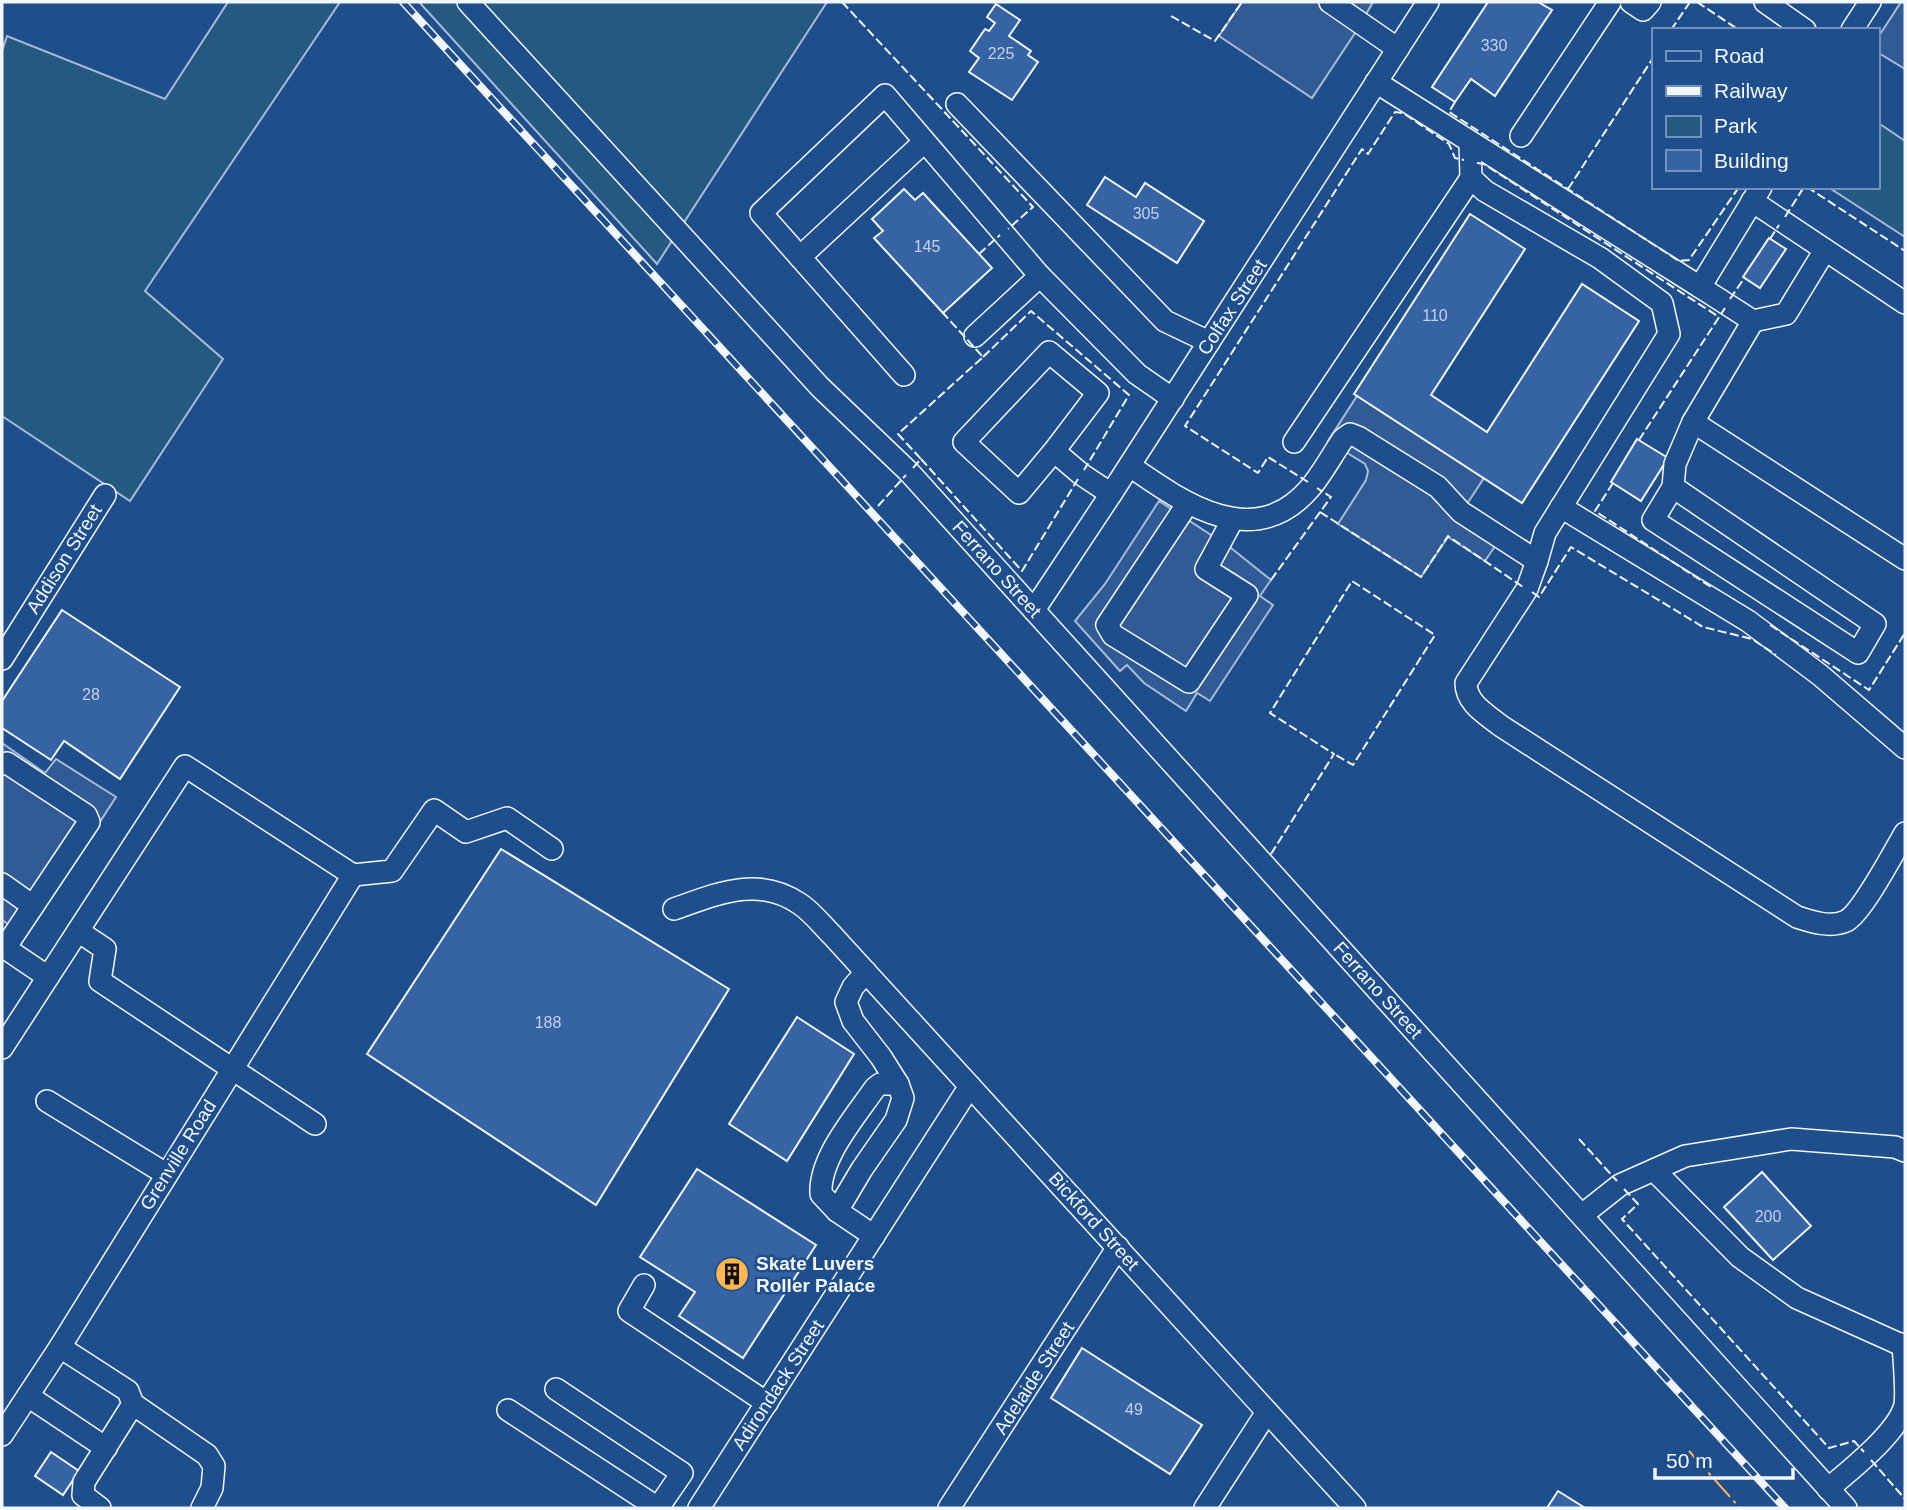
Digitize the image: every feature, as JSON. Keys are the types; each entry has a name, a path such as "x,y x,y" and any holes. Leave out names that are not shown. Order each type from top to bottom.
{"street":[{"name":"Ferrano Street","path":"468,2 820,387 909,472 1846,1508"},
{"name":"Colfax Street","path":"1034,610 1130,466 1428,2"},
{"path":"1521,136 1610,2"},
{"path":"1631,2 1643,10 1650,2"},
{"path":"1765,2 1802,28"},
{"path":"1853,28 1870,2"},
{"path":"1335,3 1398,49"},
{"path":"1376,82 1753,321 1786,314 1825,250"},
{"path":"904,375 761,213 885,95 1040,276 1137,374 1173,399"},
{"path":"957,104 1165,321 1209,342"},
{"path":"800,257 924,142"},
{"path":"1294,442 1471,178 1470,142"},
{"path":"1471,178 1485,191 1600,258 1662,303 1669,334 1545,533 1527,589 1466,683 1466,693 1479,709 1501,726 1797,918 1821,924 1847,920 1861,904 1905,833"},
{"path":"1700,287 1756,194 1825,250 1905,303"},
{"path":"975,336 1040,276"},
{"path":"1672,487 1875,624 1858,653 1653,520 1672,487 1675,464 1693,422 1753,321"},
{"path":"1049,352 1098,393 1054,452 1019,493 964,442 1049,352"},
{"path":"1693,422 1905,559"},
{"path":"1130,466 1173,496 1188,503 1233,519 1252,521 1277,514 1309,490 1343,439 1350,434 1438,487 1461,512 1538,561"},
{"path":"1054,452 1111,494"},
{"name":"Addison Street","path":"2,659 105,495"},
{"path":"1188,503 1107,625 1113,635 1189,682 1247,595 1206,569 1233,519"},
{"path":"1561,507 1748,621 1820,674 1905,748"},
{"path":"2,764 7,763 86,815 89,822 3,947 48,977"},
{"path":"2,1048 185,766 354,875 393,871 433,810 466,832 507,818 552,849"},
{"name":"Grenville Road","path":"2,1435 60,1347 354,875"},
{"path":"2,884 33,906"},
{"name":"Bickford Street","path":"674,909 732,889 770,890 800,904 866,972 1355,1508"},
{"path":"78,932 104,949 100,981 315,1124"},
{"path":"837,1211 895,1120 903,1098 898,1084 881,1057 853,1021 846,1002 853,987 866,972"},
{"path":"874,1236 837,1211 821,1194 820,1180 825,1165 875,1088 880,1084 898,1084"},
{"name":"Adirondack Street","path":"699,1508 970,1086"},
{"path":"47,1101 166,1174"},
{"path":"1582,1215 1620,1185 1685,1156 1791,1139 1895,1147 1905,1151"},
{"path":"1654,1170 1740,1257 1797,1298 1904,1345 1905,1405 1892,1429 1867,1456 1828,1489"},
{"name":"Adelaide Street","path":"949,1508 1118,1247"},
{"path":"644,1285 629,1311 767,1403"},
{"path":"60,1347 128,1391 133,1404 207,1455 214,1466 212,1488 201,1508"},
{"path":"508,1410 658,1508 682,1473 556,1389"},
{"path":"28,1396 106,1448"},
{"path":"100,1508 83,1495 84,1482 133,1404"},
{"path":"1205,1508 1267,1412"}],"green space":[{"path":"228,2 340,2 145,291 223,359 130,501 2,416 2,51 7,36 165,99"},
{"path":"419,2 827,2 657,264"},
{"path":"1879,123 1905,141 1905,237 1831,189 1879,189"}],"shaded area":[{"path":"1242,2 1373,2 1312,98 1219,36"},
{"path":"1901,2 1905,2 1905,69 1879,53 1879,36"},
{"path":"1357,396 1484,478 1467,504 1506,530 1485,561 1448,537 1421,577 1338,524 1366,480 1368,471 1365,464 1328,441"},
{"path":"1159,501 1231,548 1271,580 1260,596 1273,605 1210,701 1197,693 1186,711 1144,683 1127,665 1120,671 1075,621 1105,584"},
{"path":"2,743 45,773 56,759 116,797 26,936 2,920"}],"building":[{"path":"1488,2 1538,2 1552,10 1495,96 1471,79 1455,102 1432,87"},
{"path":"996,4 1020,20 1009,36 1031,51 1028,55 1038,62 1012,100 969,72 979,58 970,51 985,29 989,31 995,23 987,17"},
{"path":"1105,177 1136,197 1145,183 1204,221 1177,263 1087,205"},
{"path":"904,189 915,200 923,193 992,268 943,313 874,238 883,231 872,219"},
{"path":"1470,214 1525,249 1431,395 1487,432 1582,284 1639,321 1522,503 1354,394"},
{"path":"1769,238 1786,249 1760,288 1743,277"},
{"path":"1637,439 1668,458 1641,501 1611,482"},
{"path":"62,610 180,687 120,779 64,741 51,760 2,728 2,701"},
{"path":"501,849 729,989 596,1205 367,1054"},
{"path":"797,1017 854,1054 787,1161 729,1124"},
{"name":"Skate Luvers Roller Palace","path":"697,1169 816,1245 743,1358 679,1316 695,1292 640,1257"},
{"path":"1762,1172 1811,1226 1773,1260 1724,1207"},
{"path":"1082,1348 1202,1425 1170,1474 1051,1398"},
{"path":"51,1452 79,1471 63,1495 35,1476"},
{"path":"1558,1491 1585,1508 1547,1508"}],"railway":[{"path":"403,2 1785,1508"}],"fence":[{"path":"842,2 1033,207 1008,229"},
{"path":"1171,16 1215,41 1242,2"},
{"path":"1672,28 1690,2"},
{"path":"1697,2 1736,28"},
{"path":"1568,189 1652,60"},
{"path":"1455,102 1449,112 1679,261 1689,260 1738,189"},
{"path":"1308,482 1268,457 1258,473 1185,426 1362,149 1368,154 1395,112 1403,113 1449,144 1455,158 1464,160"},
{"path":"1477,163 1484,164 1719,317"},
{"path":"1785,217 1803,189"},
{"path":"1810,189 1905,251"},
{"path":"1770,239 1779,225"},
{"path":"979,254 1000,235"},
{"path":"1730,299 1745,277"},
{"path":"1639,440 1725,308"},
{"path":"983,357 1031,311 1129,395 1084,470"},
{"path":"913,468 921,459 898,434 983,357 943,313"},
{"path":"921,459 1022,571 1078,479"},
{"path":"878,506 906,475"},
{"path":"1613,483 1595,511 1711,587"},
{"path":"1271,580 1331,497 1317,488"},
{"path":"1320,512 1421,577 1448,536 1523,587"},
{"path":"1532,592 1539,597 1571,547 1703,627 1752,639 1776,655"},
{"path":"1271,854 1334,754 1270,713 1352,581 1435,635 1353,765 1334,754"},
{"path":"1770,625 1869,690 1905,633"},
{"path":"1579,1139 1617,1181"},
{"path":"1624,1189 1638,1204 1622,1219 1829,1448 1854,1441 1864,1452"},
{"path":"1871,1460 1905,1499"}],"power":[{"path":"1689,1451 1740,1508"}],"place":[{"name":"Skate Luvers Roller Palace","path":"732,1274"}]}
